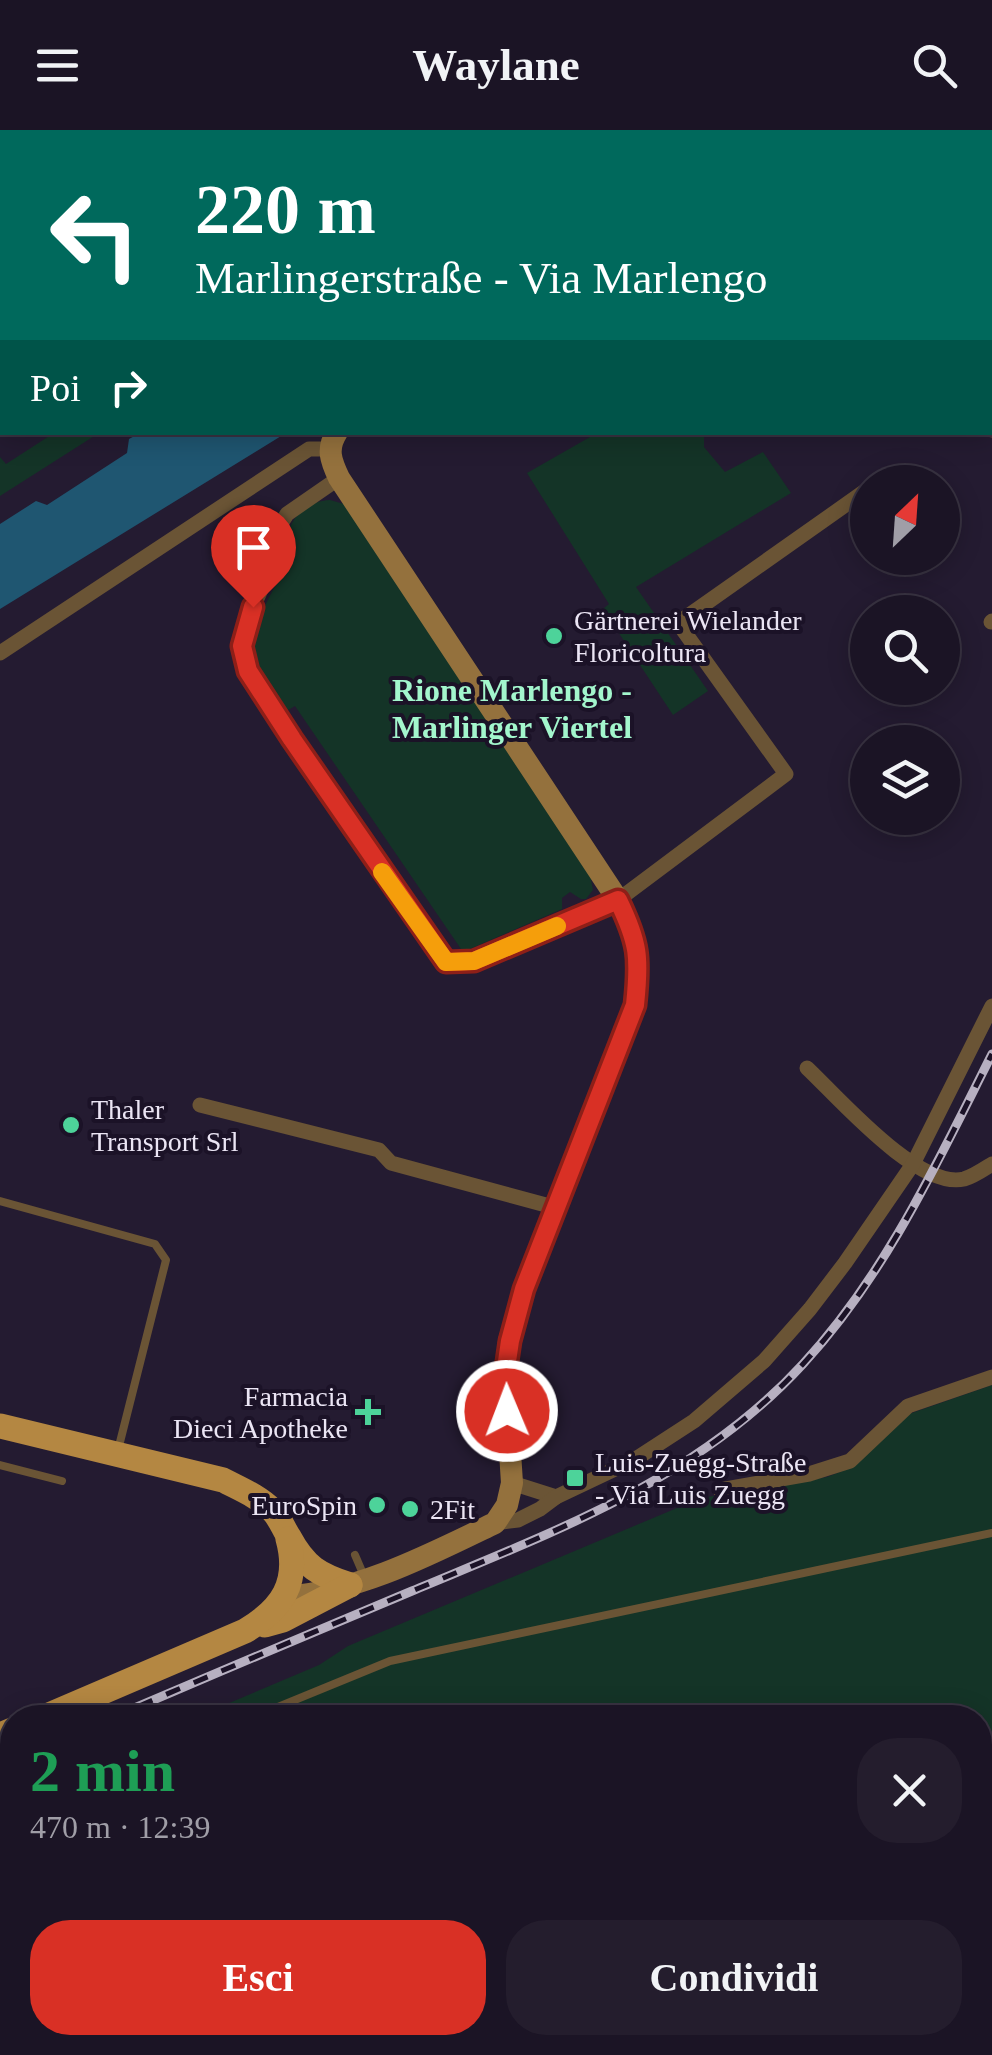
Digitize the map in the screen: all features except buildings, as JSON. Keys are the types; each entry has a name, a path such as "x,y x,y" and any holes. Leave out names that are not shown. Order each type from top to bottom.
{"main road":[{"path":"0,1426 223,1480 271,1509 280,1519 292,1559 284,1597 274,1611 245,1631"},
{"path":"286,1534 306,1564 319,1573 358,1583"},
{"path":"72,1705 245,1631 284,1620 358,1583"}],"street":[{"path":"333,440 330,457 339,478 618,900 635,937 639,966 635,1005 524,1289 510,1341 505,1375 512,1483 507,1505 495,1524"},
{"path":"0,653 310,449 333,440"},
{"path":"339,478 287,514 280,527 277,555 253,607 242,646 248,671 271,708 446,962 474,961 618,900 786,774 678,624 850,502"},
{"path":"284,1597 311,1595 358,1583 495,1524 518,1520 634,1460 726,1396 764,1361 845,1264 913,1164 992,1006"},
{"path":"807,1068 885,1144 913,1164 942,1177 962,1180 992,1164"},
{"path":"200,1105 379,1150 390,1163 557,1208"},
{"path":"720,1490 809,1474 850,1461 908,1406 992,1377"},
{"path":"512,1483 556,1497"}],"lane":[{"path":"0,1201 155,1244 166,1260 116,1454"},
{"path":"0,1465 62,1482"},
{"path":"282,1705 390,1660 992,1533"},
{"path":"355,1554 358,1583"}],"green space":[{"path":"51,435 96,435 0,496 0,457 6,464"},
{"path":"594,435 704,435 704,447 725,472 763,452 791,493 636,587 708,691 673,715 603,609 609,604 527,473"},
{"path":"330,500 344,504 594,878 593,890 586,899 570,892 562,898 562,909 463,952 295,706 285,712 266,686 256,665 253,644 260,617 283,567 290,527 308,506"},
{"path":"992,1385 992,1705 224,1705 319,1665 348,1646 702,1498 827,1477 850,1468 909,1414"}],"water":[{"path":"136,435 283,435 0,609 0,524 36,501 47,505 127,453 129,439"}],"railway":[{"path":"142,1705 570,1524 621,1499 717,1440 762,1405 803,1364 860,1293 908,1216 992,1054"}],"slow traffic":[{"path":"382,872 446,962 474,961 557,926"}],"place":[{"name":"Gärtnerei Wielander Floricoltura","path":"554,636"},
{"name":"Thaler Transport Srl","path":"71,1125"},
{"name":"Farmacia Dieci Apotheke","path":"368,1412"},
{"name":"Luis-Zuegg-Straße - Via Luis Zuegg","path":"575,1478"},
{"name":"EuroSpin","path":"377,1505"},
{"name":"2Fit","path":"410,1509"}],"district":[{"name":"Rione Marlengo - Marlinger Viertel","path":"512,708"}],"route":[{"path":"253,607 242,646 248,671 446,962 474,961 618,900 634,932 639,966 635,1005 524,1289 505,1375 507,1411"}]}
